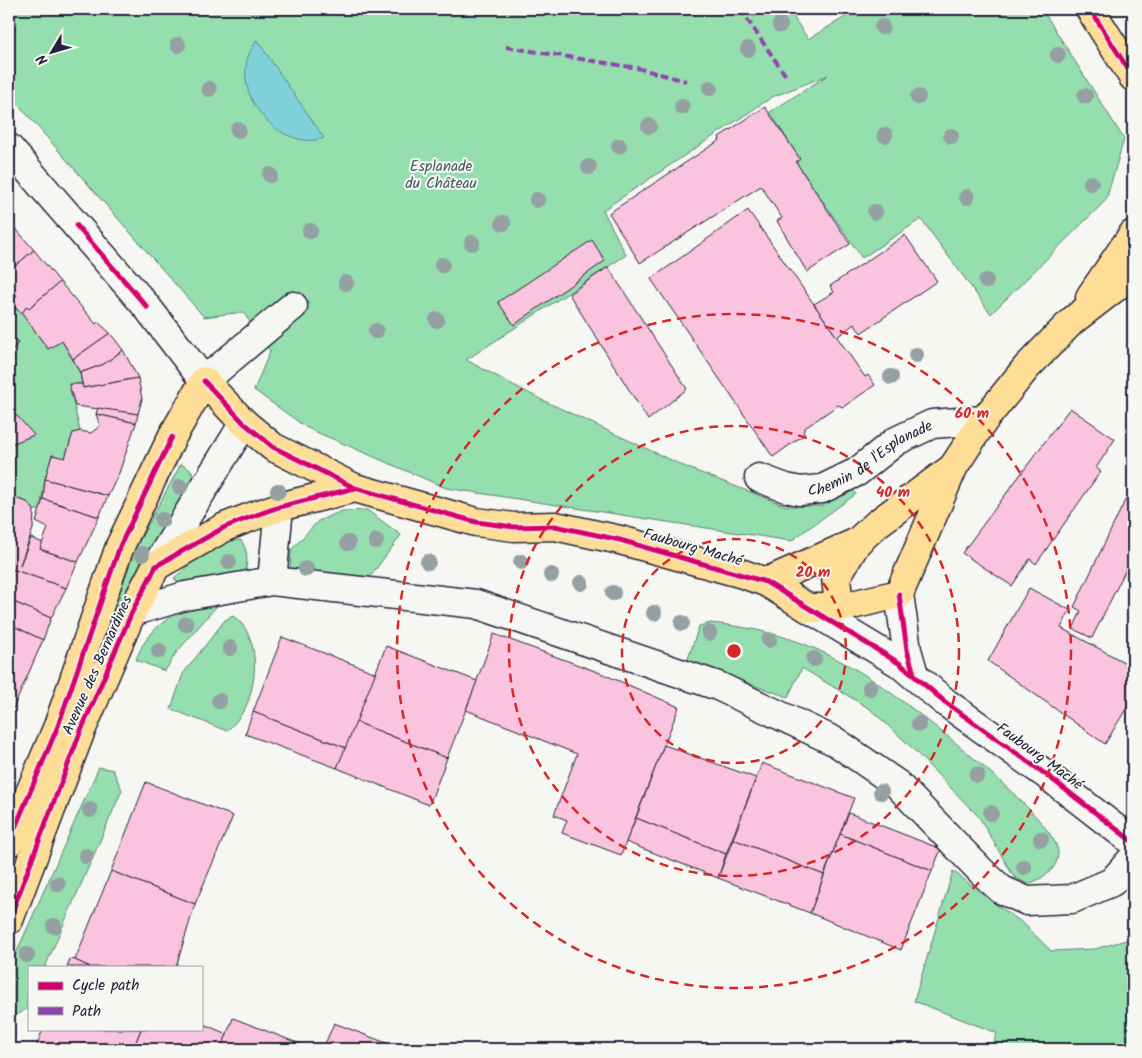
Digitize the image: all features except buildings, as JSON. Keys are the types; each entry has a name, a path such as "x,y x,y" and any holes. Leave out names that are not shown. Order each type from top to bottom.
{"main road":[{"path":"1090,9 1133,77"},
{"path":"1072,322 1133,234"},
{"path":"808,608 839,608 899,594 954,466 984,420 1027,366 1072,322 1133,274"},
{"name":"Faubourg Maché","path":"204,382 244,423 273,447 355,488 476,522 514,527 555,526 620,540 766,582 808,608"},
{"name":"Avenue des Bernardines","path":"9,842 58,726 120,546 172,437 204,382"},
{"path":"839,608 836,577 857,542 878,523 954,466"},
{"path":"156,566 225,528 279,507 355,488"},
{"path":"766,582 857,542"},
{"name":"Avenue des Bernardines","path":"9,920 80,733 132,612 156,566"}],"street":[{"name":"Faubourg Maché","path":"9,148 147,307 204,382"},
{"path":"204,382 293,306"},
{"name":"Chemin de l'Esplanade","path":"759,478 800,491 822,489 858,472 896,441 932,424 984,420"},
{"name":"Avenue des Bernardines","path":"156,566 244,423"},
{"path":"272,581 279,507"},
{"path":"132,612 185,596 272,581 476,604 718,686 836,742 897,784 982,872 1002,890 1027,901 1072,899 1112,882 1133,858"},
{"path":"899,594 907,650 914,674"},
{"name":"Faubourg Maché","path":"808,608 854,634 914,674 945,702 1048,776 1133,842"},
{"name":"Faubourg Maché","path":"839,608 854,634"}],"green space":[{"name":"Esplanade du Château","path":"9,9 788,9 808,39 847,16 843,9 1042,9 1124,139 1106,200 991,314 921,219 862,258 796,162 800,159 770,112 828,75 772,97 603,210 626,255 466,360 540,399 688,468 786,506 822,506 851,487 856,494 791,541 446,488 307,428 254,390 270,351 243,312 204,317 9,94"},
{"path":"9,287 17,295 10,304 22,313 48,349 62,341 80,373 82,384 69,384 80,431 73,433 65,458 52,455 45,480 40,510 34,510 27,502 12,497 11,444 34,435 9,409 9,353 17,343 9,335"},
{"path":"181,464 192,471 193,486 77,717 70,715 129,560"},
{"path":"367,510 401,535 367,581 290,570 291,550 318,521 342,511"},
{"path":"241,540 247,556 245,573 180,585 174,578 212,547 230,541"},
{"path":"221,601 176,653 165,671 136,660 145,641 168,618 200,602"},
{"path":"233,616 247,631 251,641 254,652 254,674 247,705 227,731 171,709 183,674 225,620"},
{"path":"711,623 766,632 805,644 852,667 889,691 977,761 1034,814 1052,837 1058,853 1052,869 1044,876 1028,884 1014,877 979,817 905,741 870,709 802,668 788,697 687,662 699,626"},
{"path":"99,767 113,770 122,790 45,966 28,966 27,1009 16,1015 9,1014 10,967"},
{"path":"953,871 1024,924 1051,951 1095,949 1133,938 1133,1049 991,1049 997,1033 914,1001"}],"water":[{"path":"257,40 324,138 319,140 298,139 283,133 258,111 248,91 246,80 248,57"}],"marked path":[{"path":"740,9 786,76"},
{"path":"506,47 637,68 686,81"}],"cycle path":[{"path":"1090,9 1133,77"},
{"path":"76,225 147,307"},
{"path":"204,381 244,423 273,447 355,488 476,522 514,527 555,526 620,540 766,582 899,663 945,702 1048,776 1133,842"},
{"path":"9,842 58,726 120,546 172,437"},
{"path":"9,920 80,733 132,612 156,566 225,527 279,507 355,488"},
{"path":"899,594 907,650 914,674"}]}
